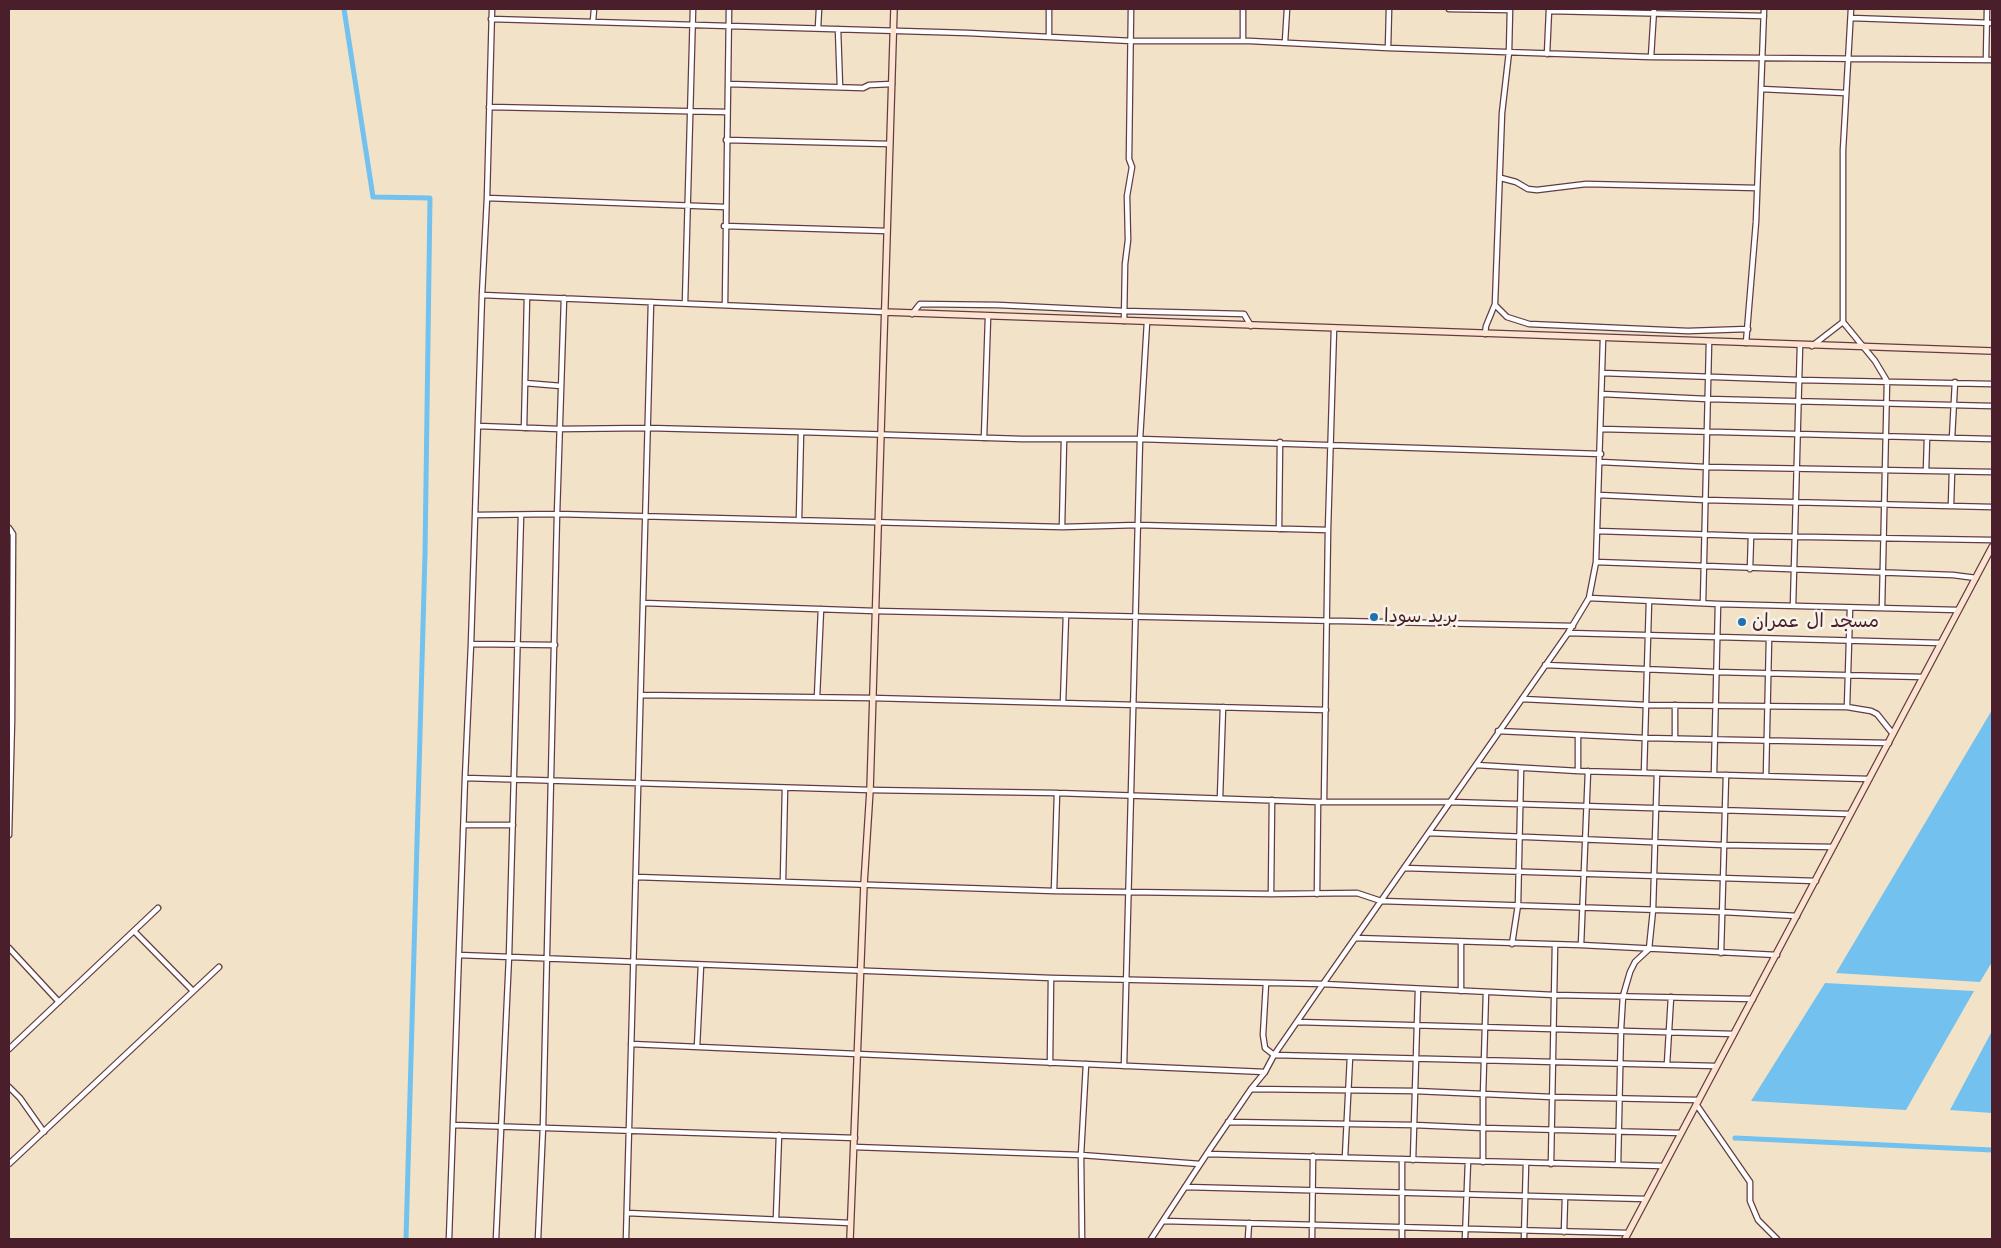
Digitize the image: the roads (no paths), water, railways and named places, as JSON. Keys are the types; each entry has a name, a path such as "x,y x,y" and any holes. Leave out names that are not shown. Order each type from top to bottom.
{"street":[{"path":"450,1239 464,778 471,644 492,9"},
{"path":"593,21 594,9"},
{"path":"685,303 693,9"},
{"path":"725,305 724,226 729,9"},
{"path":"818,28 819,9"},
{"path":"854,1239 850,1239 850,1222 855,1138 864,884 870,790 894,9"},
{"path":"1048,37 1049,9"},
{"path":"1124,322 1124,264 1128,240 1127,203 1132,166 1129,159 1131,9"},
{"path":"1243,9 1243,41"},
{"path":"1285,42 1287,9"},
{"path":"1388,48 1389,9"},
{"path":"1449,9 1510,9 1509,52 1502,113 1495,305 1486,326 1485,334"},
{"path":"1746,343 1757,188 1764,9"},
{"path":"1851,9 1845,93 1843,322 1863,346 1887,381 1882,538 1882,608"},
{"path":"1986,59 1990,22 1987,9"},
{"path":"1547,54 1549,10 1653,11 1764,16"},
{"path":"1651,57 1653,11"},
{"path":"1851,18 1990,22"},
{"path":"491,19 818,28 1132,41 1285,42 1388,48 1651,57 1762,56 1848,60 1992,60"},
{"path":"838,29 840,87"},
{"path":"728,84 863,88 892,84"},
{"path":"1761,89 1845,93"},
{"path":"489,107 726,112"},
{"path":"726,140 890,144"},
{"path":"1501,178 1537,190 1586,184 1757,188"},
{"path":"487,198 725,207"},
{"path":"724,226 887,230"},
{"path":"482,295 988,317 1992,351"},
{"path":"524,428 527,297"},
{"path":"538,1239 543,1127 559,429 564,298"},
{"path":"626,1239 651,302"},
{"path":"912,314 918,305 932,303 1244,314 1251,326"},
{"path":"1495,305 1506,317 1530,324 1688,331 1748,329"},
{"path":"984,438 988,317"},
{"path":"1124,1066 1140,439 1147,322"},
{"path":"1812,346 1843,322"},
{"path":"1324,801 1328,530 1334,328"},
{"path":"1151,1239 1206,1154 1265,1072 1323,984 1573,626 1589,598 1596,562 1601,454 1603,339"},
{"path":"1703,604 1709,342"},
{"path":"1792,606 1800,345"},
{"path":"1602,372 1799,380 1992,384"},
{"path":"1952,438 1955,382"},
{"path":"525,383 561,386"},
{"path":"1602,394 1798,402 1992,406"},
{"path":"478,426 559,429 648,428 1064,440 1140,439 1280,442 1601,454"},
{"path":"1601,429 1992,439"},
{"path":"799,519 801,432"},
{"path":"1926,472 1927,438"},
{"path":"1062,527 1064,440"},
{"path":"1279,529 1280,442"},
{"path":"1600,462 1885,472 1992,472"},
{"path":"1951,505 1952,472"},
{"path":"1599,495 1705,500 1992,507"},
{"path":"475,515 557,514 1062,527 1138,526 1328,530"},
{"path":"496,1239 509,956 521,515"},
{"path":"9,528 13,534 9,834"},
{"path":"1597,531 1992,540"},
{"path":"1750,569 1751,536"},
{"path":"1625,1239 1992,547"},
{"path":"1596,562 1750,569 1953,574 1976,578"},
{"path":"1589,598 1703,604 1958,610"},
{"path":"1644,773 1649,601"},
{"path":"643,602 874,611 1573,626"},
{"path":"1714,774 1718,604"},
{"path":"1847,707 1850,608"},
{"path":"817,697 820,609"},
{"path":"1062,702 1066,614"},
{"path":"1568,633 1941,643"},
{"path":"1766,776 1769,639"},
{"path":"471,644 555,645"},
{"path":"1544,665 1769,674 1923,677"},
{"path":"640,695 1062,702 1326,710"},
{"path":"1522,699 1646,705 1847,707 1871,711 1877,714 1893,734"},
{"path":"1675,705 1675,739"},
{"path":"1220,798 1223,707"},
{"path":"1498,731 1675,739 1889,743"},
{"path":"1578,735 1578,771"},
{"path":"1476,765 1521,769 1869,779"},
{"path":"1512,944 1518,905 1521,769"},
{"path":"1581,945 1588,771"},
{"path":"1618,1165 1623,996 1635,962 1649,949 1654,910 1657,773"},
{"path":"1722,953 1722,879 1726,774"},
{"path":"464,778 785,788 1130,795 1318,802 1450,802 1724,812 1850,814"},
{"path":"783,880 785,788"},
{"path":"1054,890 1057,793"},
{"path":"1271,894 1272,800"},
{"path":"1317,894 1318,802"},
{"path":"464,825 513,825"},
{"path":"1429,833 1723,845 1833,847"},
{"path":"1404,868 1816,881"},
{"path":"636,877 1129,892 1356,893 1381,901 1797,916"},
{"path":"9,1049 158,908"},
{"path":"134,931 193,991"},
{"path":"1355,938 1581,945 1777,955"},
{"path":"1461,942 1461,991"},
{"path":"1551,1164 1555,1028 1554,945"},
{"path":"9,948 58,1002"},
{"path":"459,955 1051,978 1323,984 1554,995 1753,999"},
{"path":"697,1047 702,965"},
{"path":"9,1164 219,967"},
{"path":"1050,1063 1051,978"},
{"path":"1266,983 1263,1034 1265,1048 1274,1056 1716,1066"},
{"path":"1413,1160 1418,990"},
{"path":"1483,1162 1486,992"},
{"path":"1667,1064 1671,997"},
{"path":"1297,1022 1621,1029 1734,1034"},
{"path":"631,1044 1265,1072"},
{"path":"1345,1157 1345,1124 1350,1057"},
{"path":"1082,1239 1081,1155 1086,1064"},
{"path":"9,1087 20,1098 44,1132"},
{"path":"1251,1089 1415,1091 1697,1102"},
{"path":"1697,1102 1750,1182 1750,1201 1758,1220 1777,1239"},
{"path":"1228,1122 1414,1125 1680,1133"},
{"path":"454,1125 855,1138"},
{"path":"776,1218 780,1135"},
{"path":"854,1147 1081,1155 1200,1164"},
{"path":"1206,1154 1664,1166"},
{"path":"1312,1239 1313,1156"},
{"path":"1402,1159 1402,1239"},
{"path":"1465,1239 1468,1161"},
{"path":"1524,1239 1526,1163"},
{"path":"1185,1188 1646,1199"},
{"path":"1564,1198 1564,1232"},
{"path":"627,1213 850,1222"},
{"path":"1163,1221 1564,1232 1628,1232"},
{"path":"1248,1239 1249,1223"}],"water":[{"path":"1992,710 1992,962 1980,982 1836,973"},
{"path":"1825,983 1974,991 1906,1110 1751,1101"},
{"path":"1992,1031 1992,1113 1950,1110"}],"waterway":[{"path":"344,9 373,197 430,198 425,554 406,1239"},
{"path":"1735,1138 1992,1150"}],"place":[{"name":"بريد سودا","path":"1374,617"},
{"name":"مسجد ال عمران","path":"1742,622"}]}
